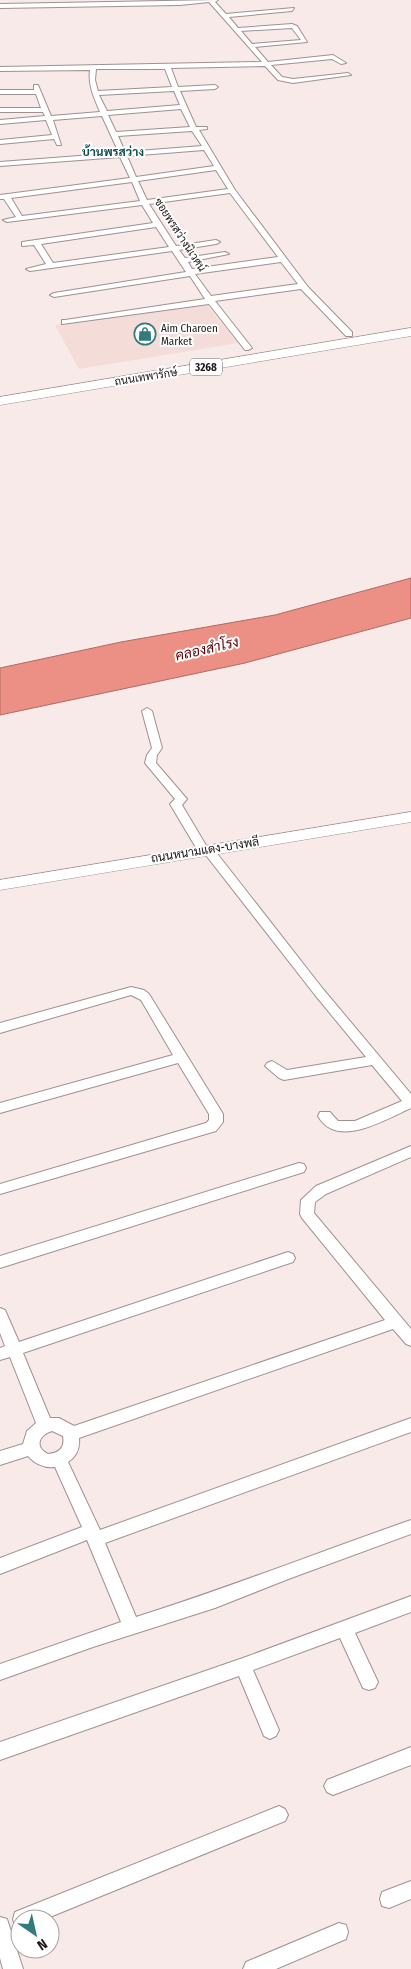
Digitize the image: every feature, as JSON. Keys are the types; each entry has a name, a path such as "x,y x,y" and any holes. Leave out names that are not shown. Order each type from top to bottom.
{"main road":[{"name":"ถนนเทพารักษ์","path":"0,389 248,348 411,324"},
{"name":"ถนนเทพารักษ์","path":"0,401 411,332"},
{"name":"ถนนหนามแดง-บางพลี","path":"0,885 411,817"}],"street":[{"path":"210,0 280,80 348,75"},
{"path":"0,6 33,3 215,0"},
{"path":"274,5 279,10"},
{"path":"224,16 292,9"},
{"path":"237,30 293,26 305,41 251,46"},
{"path":"0,69 266,64 333,57 343,63"},
{"path":"167,67 194,128 232,191 302,286 349,334"},
{"name":"ซอยพรสว่างนิเวศน์","path":"93,68 92,80 95,94 144,202 182,261 248,348"},
{"path":"95,94 215,87"},
{"path":"0,92 37,89 59,144"},
{"path":"0,122 184,107"},
{"path":"0,110 45,110"},
{"path":"114,134 205,128"},
{"path":"0,142 56,137"},
{"path":"0,164 206,148"},
{"path":"3,196 218,168"},
{"path":"7,220 232,191"},
{"path":"3,196 20,218"},
{"path":"25,244 158,225"},
{"path":"37,242 51,266"},
{"path":"30,269 216,242"},
{"path":"123,244 129,254"},
{"path":"182,261 226,254"},
{"path":"54,295 283,259"},
{"path":"64,322 302,286"},
{"path":"147,711 157,748 152,755 150,763 181,799 176,804 206,851 411,1103 356,1126 335,1126 325,1116"},
{"path":"0,1028 131,991 140,993 145,997 216,1114 216,1122 211,1127 0,1189"},
{"path":"0,1108 182,1057"},
{"path":"272,1066 284,1075 376,1060"},
{"path":"411,1151 321,1190 308,1200 307,1214 411,1340"},
{"path":"0,1262 299,1168"},
{"path":"7,1352 288,1258"},
{"path":"0,1314 7,1352 45,1426"},
{"path":"70,1434 396,1322"},
{"path":"59,1425 70,1434 71,1449 58,1459 50,1461 39,1458 31,1448 31,1438 34,1433 45,1426 59,1425"},
{"path":"0,1566 411,1425"},
{"path":"0,1458 31,1448"},
{"path":"58,1459 93,1535 131,1627"},
{"path":"0,1672 215,1600 288,1571 411,1527"},
{"path":"0,1751 243,1666 411,1604"},
{"path":"344,1628 369,1682"},
{"path":"243,1666 270,1730"},
{"path":"333,1786 411,1756"},
{"path":"46,1909 279,1815"},
{"path":"389,1899 411,1890"},
{"path":"0,1927 8,1962"},
{"path":"253,1969 339,1932"}],"shaded area":[{"name":"Aim Charoen Market","path":"205,303 238,343 79,369 55,325"}],"water":[{"name":"คลองสำโรง","path":"411,578 411,618 245,663 0,715 0,668 121,642 275,615"}],"place":[{"name":"Aim Charoen Market","path":"145,334"}],"district":[{"name":"บ้านพรสว่าง","path":"113,152"}]}
